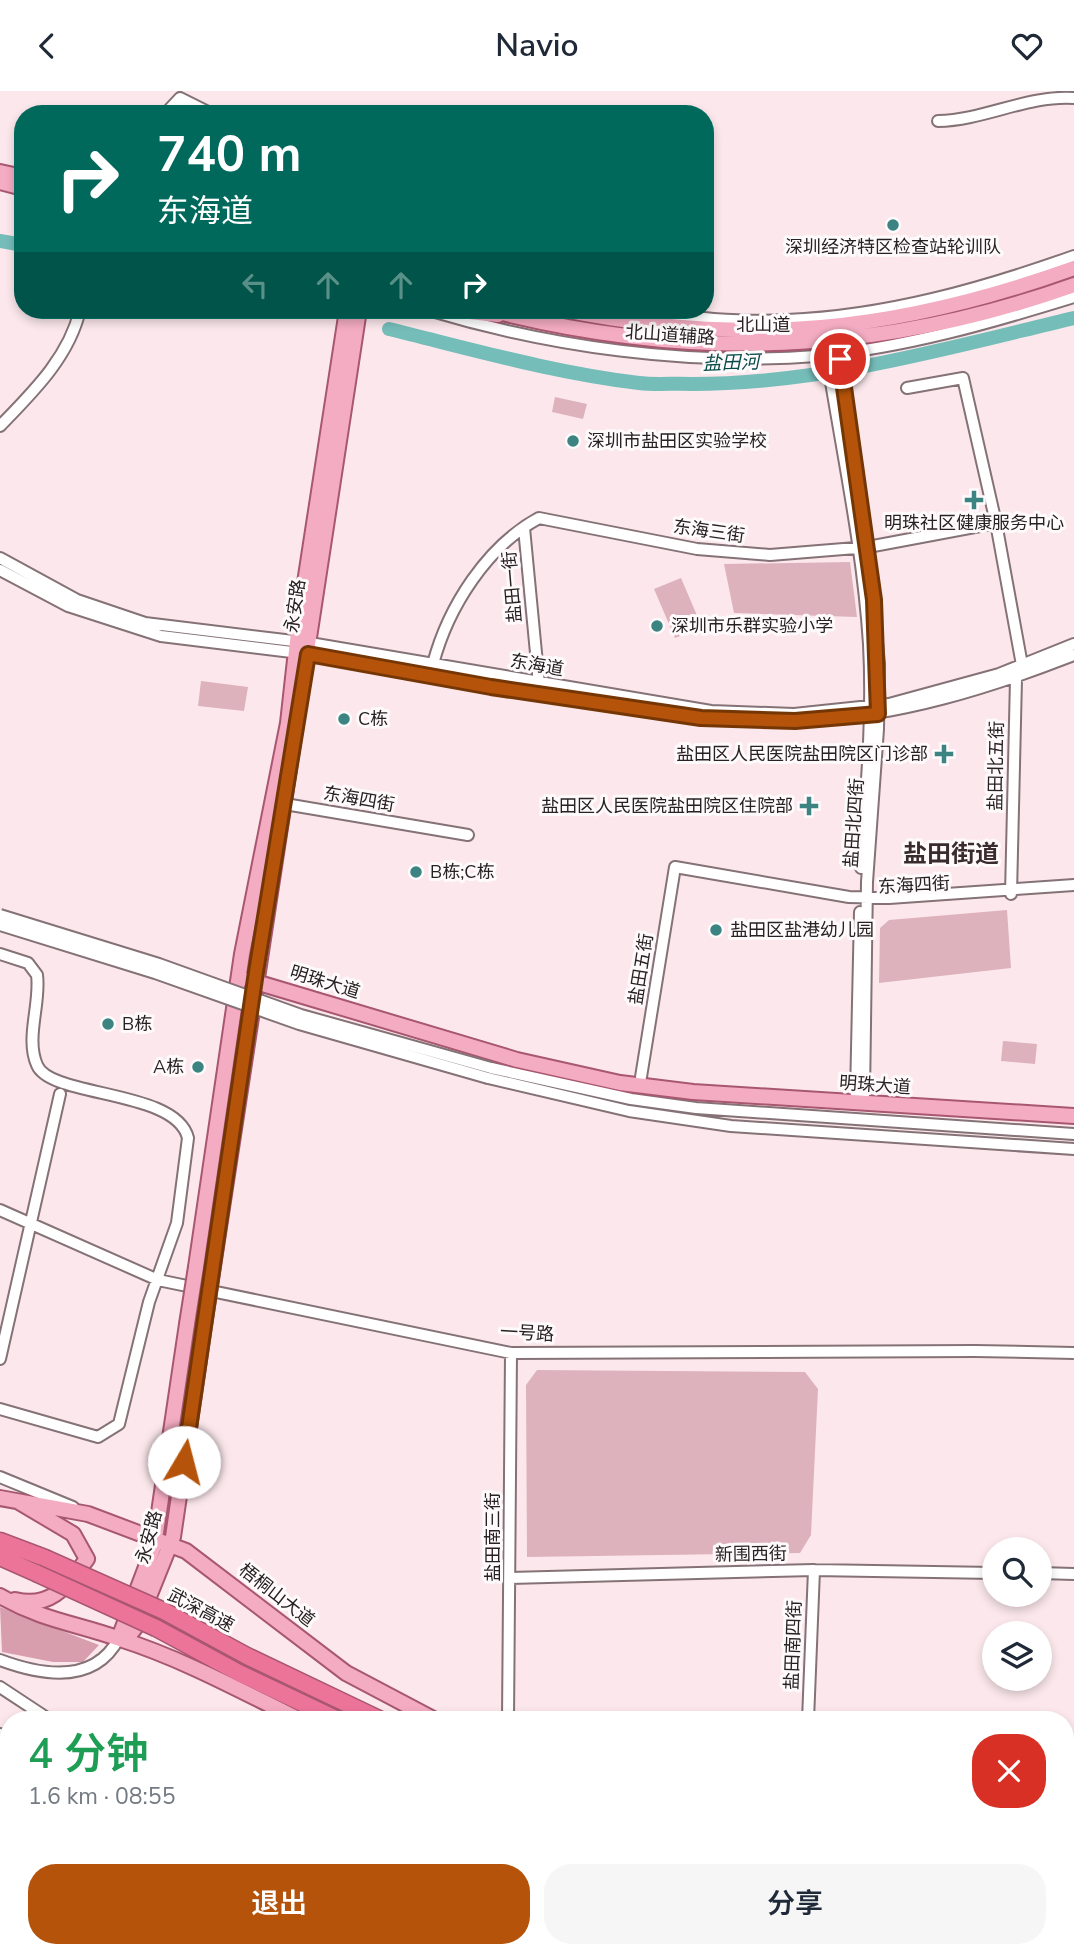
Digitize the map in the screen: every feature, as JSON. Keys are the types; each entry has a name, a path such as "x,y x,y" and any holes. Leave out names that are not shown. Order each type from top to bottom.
{"highway":[{"name":"武深高速","path":"0,1541 164,1611 295,1680 362,1711"},
{"path":"0,1557 156,1629 239,1674 319,1711"}],"main road":[{"name":"北山道","path":"626,319 696,330 824,322 949,307 1074,268"},
{"name":"北山道","path":"530,319 611,336 663,342 756,345 862,338 1000,310 1074,285"},
{"path":"1000,310 1074,296"},
{"name":"永安路","path":"119,1638 131,1633 138,1624 171,1544 176,1516 255,978 285,804 346,319"},
{"name":"永安路","path":"119,1638 149,1565 156,1537 239,972 303,648 358,319"},
{"name":"明珠大道","path":"239,972 279,987 517,1060 620,1083 707,1093 1074,1116"},
{"name":"明珠大道","path":"255,978 520,1053 641,1077 694,1084 1074,1107"},
{"name":"梧桐山大道","path":"0,1498 88,1514 171,1544 201,1561 346,1674 418,1711"},
{"path":"0,1595 23,1602 46,1600 65,1588 87,1559 73,1534 16,1500"},
{"path":"128,1527 149,1517 161,1504"},
{"path":"176,1516 184,1540 201,1561"},
{"path":"0,1595 38,1616 119,1638 205,1673 282,1711"}],"street":[{"path":"173,105 180,98 194,105"},
{"path":"938,121 965,121 1037,100 1074,98"},
{"name":"北山道辅路","path":"714,317 824,322 945,296 1074,256"},
{"name":"北山道辅路","path":"463,319 542,339 607,348 698,356 816,356 967,328 1074,296"},
{"path":"2,423 31,395 50,370 69,340 77,319"},
{"path":"816,356 833,363 849,352"},
{"name":"盐田北四街","path":"833,363 863,548 874,710 863,901 860,1095"},
{"path":"907,388 963,378 996,523 1022,665"},
{"name":"东海三街","path":"524,528 539,518 546,518 733,553 790,555 863,548 996,523"},
{"path":"433,664 442,637 470,583 494,553 524,528"},
{"name":"盐田一街","path":"524,528 539,684"},
{"name":"东海道","path":"0,558 78,600 145,623 303,648 671,715 762,721 874,710 1022,665 1074,644"},
{"name":"东海道","path":"0,571 68,606 141,632 433,664 660,705 738,713 794,714 918,707 1016,679 1074,655"},
{"name":"盐田北五街","path":"1011,893 1016,679"},
{"name":"东海四街","path":"285,804 468,835"},
{"name":"东海四街","path":"674,870 863,901 1074,892"},
{"name":"盐田五街","path":"641,1077 674,870"},
{"name":"东海四街","path":"1011,893 1074,885"},
{"name":"明珠大道","path":"0,915 159,964 301,1015 490,1073 696,1108 1074,1134"},
{"name":"明珠大道","path":"0,925 155,973 299,1024 629,1111 731,1126 1074,1149"},
{"path":"0,954 28,963 37,975 33,1055 40,1072 54,1080 117,1094 175,1119 186,1129 186,1176 177,1223 149,1302 119,1424 99,1437 0,1409"},
{"path":"0,1359 60,1094"},
{"name":"一号路","path":"0,1210 158,1280 511,1353 1074,1353"},
{"name":"盐田南三街","path":"508,1711 511,1353"},
{"name":"梧桐山大道","path":"0,1477 88,1514"},
{"name":"新围西街","path":"510,1578 814,1570 982,1573"},
{"name":"盐田南四街","path":"808,1711 814,1570"},
{"path":"1052,1573 1074,1574"},
{"name":"永安路","path":"0,1660 34,1669 81,1671 106,1659 119,1638"},
{"path":"0,1687 36,1711"}],"shaded area":[{"path":"555,397 587,404 583,419 552,412"},
{"path":"850,562 857,617 734,613 724,564"},
{"path":"681,578 702,627 675,638 654,589"},
{"path":"201,681 248,687 244,711 198,706"},
{"path":"1007,910 1011,968 879,983 880,928 889,920"},
{"path":"1003,1041 1037,1044 1035,1064 1001,1061"},
{"path":"537,1370 805,1372 818,1389 811,1535 800,1553 527,1557 526,1385"},
{"path":"0,1607 99,1645 83,1662 53,1662 2,1652"}],"waterway":[{"name":"盐田河","path":"0,241 14,243"},
{"name":"盐田河","path":"389,329 513,360 607,379 652,384 692,384 789,378 837,371 932,352 1074,318"}],"place":[{"name":"深圳经济特区检查站轮训队","path":"893,225"},
{"name":"深圳市盐田区实验学校","path":"573,441"},
{"name":"明珠社区健康服务中心","path":"974,500"},
{"name":"深圳市乐群实验小学","path":"657,626"},
{"name":"C栋","path":"344,719"},
{"name":"盐田区人民医院盐田院区门诊部","path":"944,754"},
{"name":"盐田区人民医院盐田院区住院部","path":"809,806"},
{"name":"B栋;C栋","path":"416,872"},
{"name":"盐田区盐港幼儿园","path":"716,930"},
{"name":"B栋","path":"108,1024"},
{"name":"A栋","path":"198,1067"}],"district":[{"name":"盐田街道","path":"951,854"}],"route":[{"path":"184,1462 256,972 308,654 491,687 671,715 745,721 795,721 878,714 879,664 874,600 838,363 840,359"}]}
